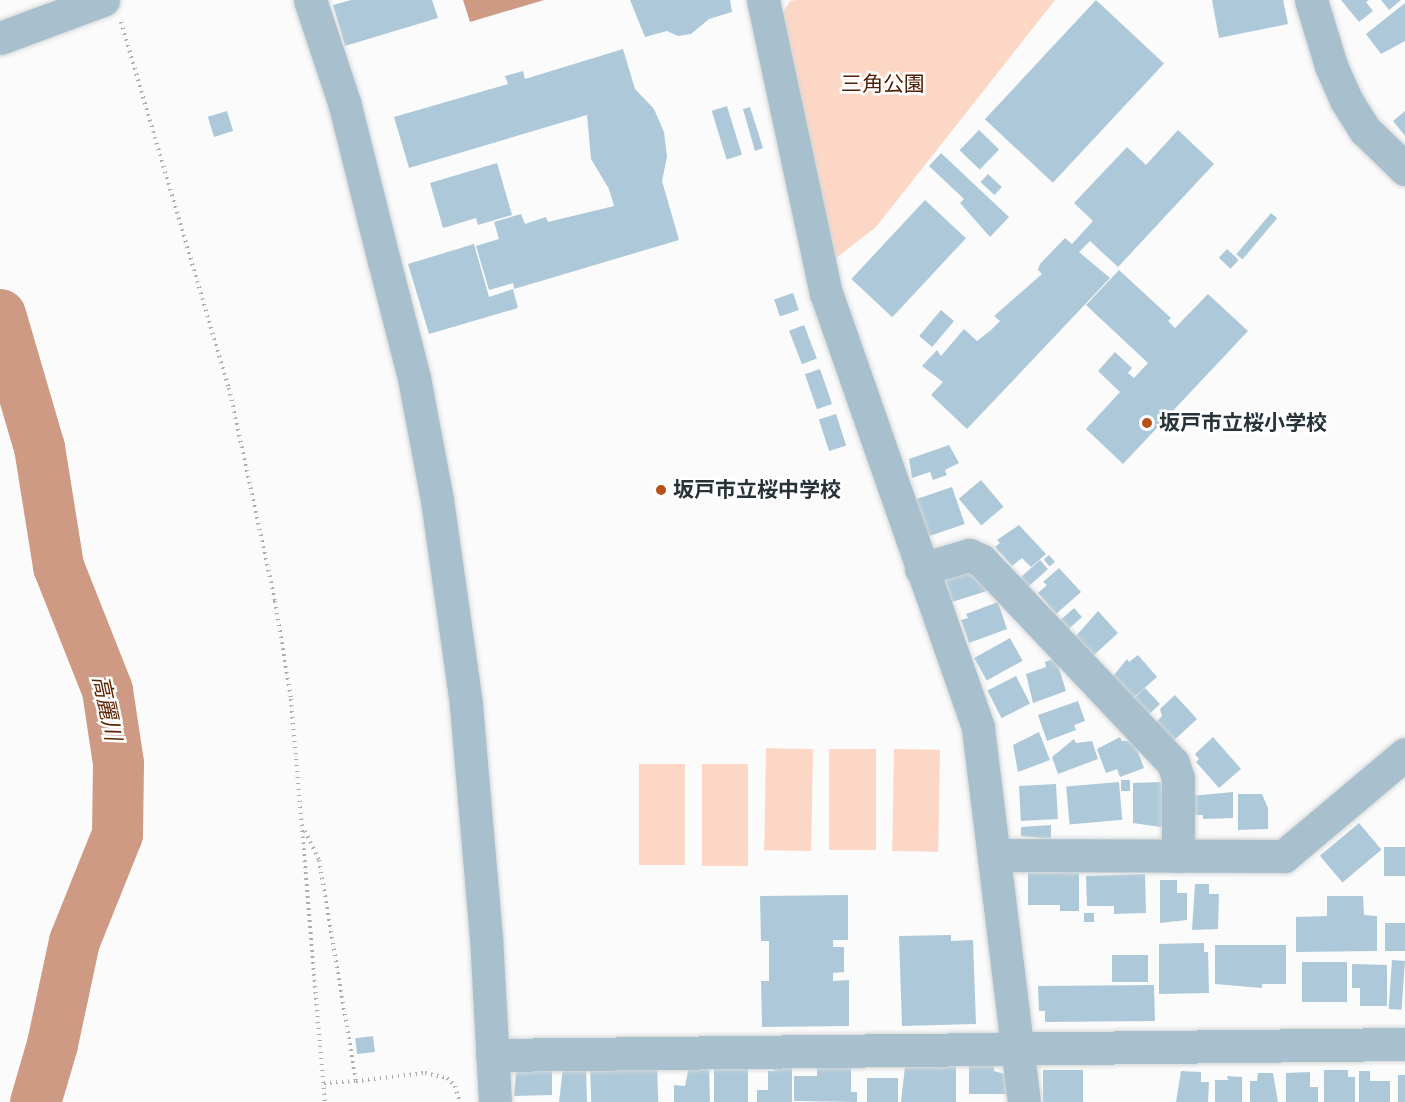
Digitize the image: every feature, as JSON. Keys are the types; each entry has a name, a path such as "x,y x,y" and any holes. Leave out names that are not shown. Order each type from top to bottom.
{"street":[{"path":"310,0 344,102 414,378 437,500 466,705 495,1102"},
{"path":"763,0 826,293 978,728 1024,1102"},
{"path":"1311,0 1331,66 1346,100 1365,130 1405,169"},
{"path":"0,38 108,5"},
{"path":"921,569 969,555 981,560 1173,763 1178,778 1178,855"},
{"path":"994,855 1284,856 1405,754"},
{"path":"492,1055 1405,1044"}],"path":[{"path":"108,5 230,388 252,485 291,699 326,1102"},
{"path":"303,828 319,860 356,1081"},
{"path":"324,1083 425,1073 447,1078 455,1086 460,1102"}],"green space":[{"name":"三角公園","path":"1055,0 876,227 831,262 783,13 790,1"},
{"path":"766,748 813,749 811,851 764,850"},
{"path":"829,749 876,749 876,850 829,850"},
{"path":"894,749 940,750 938,852 892,851"},
{"path":"639,764 685,764 685,865 639,865"},
{"path":"702,764 748,764 748,866 702,866"}],"shaded area":[{"path":"463,0 544,0 470,22"}],"building":[{"path":"351,0 432,0 438,18 345,46 333,5"},
{"path":"630,0 730,0 732,12 709,19 691,34 678,36 667,31 645,37"},
{"path":"1096,0 1164,63 1053,183 985,119"},
{"path":"1212,0 1283,0 1288,24 1219,38"},
{"path":"1341,0 1369,0 1366,2 1373,11 1359,22"},
{"path":"1381,0 1401,0 1389,10"},
{"path":"1405,3 1405,41 1381,54 1366,34"},
{"path":"623,49 635,89 654,109 664,132 667,157 662,181 679,240 514,289 513,283 489,290 476,246 499,239 494,222 521,214 525,224 546,217 548,222 614,206 609,189 591,159 587,115 409,168 394,117 508,84 505,76 523,71 525,79"},
{"path":"727,106 742,155 727,159 712,111"},
{"path":"750,107 763,148 755,151 743,109"},
{"path":"227,111 233,131 214,137 208,117"},
{"path":"1405,111 1405,136 1393,121"},
{"path":"979,130 999,149 980,170 960,150"},
{"path":"1178,130 1214,164 1118,267 1090,241 1079,252 1110,278 967,429 931,395 943,382 922,366 937,350 941,356 964,329 977,341 1000,321 994,316 1042,274 1038,270 1040,264 1065,238 1072,244 1093,221 1074,203 1127,147 1146,165"},
{"path":"941,153 1009,217 990,237 960,203 964,199 929,166"},
{"path":"497,163 512,215 478,225 476,218 443,228 430,183"},
{"path":"988,174 1002,187 994,195 980,182"},
{"path":"925,200 966,238 892,317 851,279"},
{"path":"1271,213 1277,218 1242,260 1236,254"},
{"path":"474,244 489,297 513,289 518,308 429,334 408,264"},
{"path":"1227,249 1239,260 1231,269 1219,258"},
{"path":"1119,270 1171,318 1168,321 1175,328 1208,294 1248,331 1123,464 1086,429 1120,392 1098,371 1115,352 1132,368 1128,373 1134,378 1148,363 1086,305"},
{"path":"793,293 799,310 780,317 774,300"},
{"path":"941,310 954,321 932,347 919,336"},
{"path":"804,325 817,359 802,364 789,331"},
{"path":"820,369 832,404 817,409 805,374"},
{"path":"836,414 846,445 829,451 819,420"},
{"path":"949,445 959,463 945,470 947,475 933,480 930,472 912,478 909,459"},
{"path":"981,480 1003,507 981,525 959,499"},
{"path":"952,487 965,524 929,536 916,499"},
{"path":"1019,525 1046,554 1031,567 1022,558 1012,566 995,547 1000,543 997,540"},
{"path":"1049,555 1055,562 1050,566 1044,560"},
{"path":"1040,560 1048,569 1026,589 1018,580"},
{"path":"969,567 990,590 952,602 944,575"},
{"path":"1059,568 1081,592 1056,614 1038,593 1047,585 1043,582"},
{"path":"998,602 1007,629 969,643 961,620 968,618 966,614"},
{"path":"1074,608 1082,617 1066,631 1058,622"},
{"path":"1098,611 1118,633 1093,656 1076,636"},
{"path":"1010,638 1023,661 987,681 974,658"},
{"path":"1138,655 1157,677 1131,700 1110,680 1127,659 1129,662"},
{"path":"1056,658 1066,691 1033,703 1026,674 1046,667 1045,662"},
{"path":"1016,676 1030,704 1002,718 987,691"},
{"path":"1145,688 1160,704 1145,718 1130,702"},
{"path":"1175,695 1197,719 1169,745 1156,722 1162,716 1160,709"},
{"path":"1078,701 1085,721 1074,725 1076,730 1047,741 1038,715"},
{"path":"1039,732 1050,760 1018,772 1013,745"},
{"path":"1120,737 1122,741 1134,741 1144,768 1120,777 1117,769 1106,773 1097,749"},
{"path":"1213,737 1241,769 1219,788 1196,762 1199,759 1195,754"},
{"path":"1074,739 1076,743 1092,741 1098,759 1058,774 1052,757"},
{"path":"1121,780 1130,780 1130,791 1121,791"},
{"path":"1119,782 1122,820 1070,824 1066,787"},
{"path":"1161,782 1167,828 1133,823 1133,783"},
{"path":"1056,784 1058,819 1021,821 1019,786"},
{"path":"1233,792 1233,818 1203,819 1203,815 1191,815 1191,796"},
{"path":"1238,794 1262,794 1268,808 1268,829 1238,830"},
{"path":"1359,823 1381,850 1342,883 1320,856"},
{"path":"1051,825 1051,839 1021,836 1021,827"},
{"path":"1384,847 1405,847 1405,876 1384,876"},
{"path":"1028,873 1079,873 1079,911 1060,911 1060,905 1028,905"},
{"path":"1145,874 1146,913 1114,914 1114,906 1087,906 1086,876"},
{"path":"1160,880 1177,880 1177,893 1187,893 1187,920 1160,923"},
{"path":"1195,884 1209,884 1209,894 1219,894 1218,929 1192,930"},
{"path":"848,895 848,940 833,940 833,947 844,947 844,972 833,973 833,981 849,980 849,1026 762,1027 761,981 769,981 769,941 761,941 760,896"},
{"path":"1327,896 1363,896 1364,915 1377,916 1377,951 1296,952 1296,917 1327,916"},
{"path":"1084,913 1094,913 1094,922 1084,922"},
{"path":"1385,923 1405,923 1405,951 1385,951"},
{"path":"951,935 951,941 973,940 976,1024 902,1026 899,936"},
{"path":"1204,943 1204,952 1208,952 1209,993 1159,994 1159,944"},
{"path":"1215,945 1286,945 1286,984 1262,984 1262,988 1215,984"},
{"path":"1112,955 1148,955 1148,982 1112,982"},
{"path":"1392,960 1405,961 1402,1010 1389,1009"},
{"path":"1302,962 1347,962 1347,1002 1302,1002"},
{"path":"1352,964 1387,965 1387,1006 1360,1006 1360,988 1352,988"},
{"path":"1154,985 1155,1021 1045,1022 1045,1011 1039,1011 1038,986"},
{"path":"373,1036 375,1052 357,1054 355,1038"},
{"path":"956,1062 956,1102 901,1102 905,1066"},
{"path":"817,1063 851,1063 851,1092 857,1092 857,1102 794,1101 794,1076 817,1076"},
{"path":"969,1064 994,1064 994,1071 1008,1075 1008,1094 969,1094"},
{"path":"657,1065 658,1102 591,1102 590,1067"},
{"path":"774,1065 792,1068 792,1102 757,1102 757,1090 768,1090 768,1071 774,1071"},
{"path":"709,1066 710,1102 674,1102 674,1085 685,1086 689,1067"},
{"path":"586,1067 587,1102 559,1102 563,1068"},
{"path":"714,1067 748,1067 748,1102 714,1102"},
{"path":"552,1068 552,1095 514,1096 516,1072 521,1069"},
{"path":"1043,1070 1083,1070 1083,1102 1043,1102"},
{"path":"1324,1070 1348,1070 1348,1077 1355,1077 1355,1102 1324,1102"},
{"path":"1181,1071 1201,1072 1201,1082 1209,1082 1208,1102 1176,1102"},
{"path":"1359,1071 1370,1071 1370,1081 1390,1081 1390,1102 1359,1102"},
{"path":"1310,1072 1310,1087 1318,1087 1318,1102 1286,1102 1286,1073"},
{"path":"1258,1073 1273,1073 1278,1102 1250,1102 1250,1081 1257,1081"},
{"path":"1398,1075 1405,1075 1405,1102 1398,1102"},
{"path":"1227,1076 1242,1077 1242,1102 1215,1102 1215,1080 1228,1080"},
{"path":"867,1078 898,1078 898,1102 867,1102"}],"waterway":[{"name":"高麗川","path":"0,314 39,447 58,566 107,690 118,763 117,834 74,941 52,1044 35,1102"}],"place":[{"name":"坂戸市立桜小学校","path":"1147,423"},
{"name":"坂戸市立桜中学校","path":"661,490"}]}
